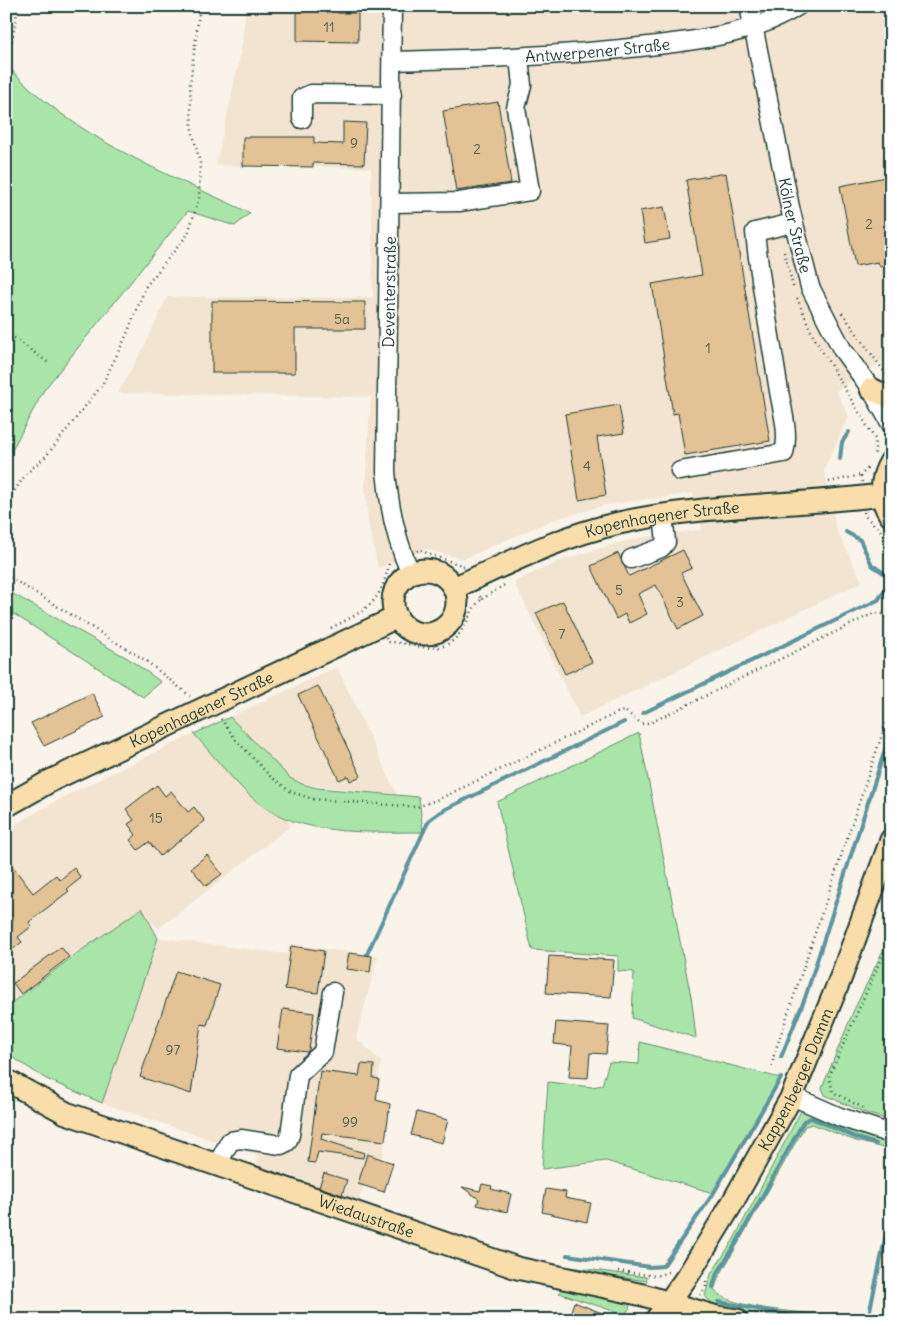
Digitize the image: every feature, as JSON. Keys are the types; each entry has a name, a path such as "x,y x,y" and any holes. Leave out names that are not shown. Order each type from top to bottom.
{"main road":[{"path":"871,389 891,398"},
{"path":"891,461 882,481 882,495 891,516"},
{"name":"Kopenhagener Straße","path":"463,584 533,551 569,537 617,524 663,515 882,495"},
{"path":"407,566 432,571 449,581 463,584 452,620 439,630 424,634 389,621 394,593 407,566"},
{"name":"Kopenhagener Straße","path":"6,806 52,780 389,621"},
{"name":"Kappenberger Damm","path":"656,1320 730,1208 792,1096 838,986 891,840"},
{"name":"Wiedaustraße","path":"6,1080 66,1113 517,1268 643,1295 717,1317 737,1320"}],"street":[{"name":"Deventerstraße","path":"392,6 386,471 391,513 407,566"},
{"name":"Kölner Straße","path":"749,6 793,223 813,294 842,349 871,389 891,424"},
{"name":"Antwerpener Straße","path":"392,61 519,58 679,42 754,26 798,6"},
{"path":"390,203 459,202 530,191 516,108 522,85 519,58"},
{"path":"302,119 302,98 311,94 392,95"},
{"path":"680,471 784,453 786,444 782,410 759,273 755,232 793,223"},
{"path":"630,559 661,548 666,542 663,515"},
{"path":"217,1165 230,1141 241,1139 282,1145 287,1142 290,1135 298,1075 323,1052 333,992"},
{"path":"792,1096 840,1117 891,1134"}],"path":[{"path":"12,41 18,6"},
{"path":"6,503 26,474 47,455 102,385 127,334 146,286 188,234 199,198 200,164 192,130 190,84 200,6"},
{"path":"840,311 891,380"},
{"path":"6,332 50,364"},
{"path":"420,549 456,564 463,564 463,584 482,599 471,610 466,625 449,642 436,648 425,649 398,642 388,642 389,621 370,606 377,598 389,564 407,566 420,549"},
{"path":"6,574 145,660 207,707 221,718 236,740 270,776 291,792 313,799 417,807 439,799 618,712 625,711 642,724 652,722 872,614 884,614 891,630"},
{"path":"773,1066 773,1058 891,708"},
{"path":"864,1108 833,1092 829,1077 891,936"}],"shaded area":[{"path":"246,6 891,6 891,361 881,362 836,391 849,416 824,469 836,529 862,582 580,717 514,582 557,562 621,542 662,534 702,530 693,493 605,505 552,520 463,559 426,549 378,568 368,522 365,487 371,397 118,393 145,345 167,297 373,297 371,168 216,165 241,52"},
{"path":"337,667 397,795 302,784 290,778 230,717"},
{"path":"194,734 248,792 268,810 288,820 289,827 158,929 142,909 76,954 6,1007 6,829 71,793"},
{"path":"158,938 287,954 289,944 378,956 356,1038 381,1061 376,1100 390,1104 383,1155 369,1169 359,1200 343,1198 256,1166 259,1156 102,1103"}],"green space":[{"path":"6,64 32,90 59,112 89,132 152,167 250,213 235,226 188,211 44,390 6,461"},
{"path":"6,590 129,659 161,682 143,697 6,609"},
{"path":"230,717 290,778 302,784 317,788 419,797 423,832 344,831 304,824 269,810 239,785 194,734"},
{"path":"639,733 692,1002 696,1038 632,1018 634,972 618,971 618,956 532,950 497,802"},
{"path":"142,908 158,938 102,1103 46,1079 6,1053 6,1007 76,954"},
{"path":"891,934 891,1121 863,1112 825,1095 822,1088 853,1012"},
{"path":"640,1042 780,1078 713,1193 606,1161 542,1169 548,1082 592,1087 602,1085 609,1062 639,1064"},
{"path":"801,1111 863,1134 891,1141 891,1150 856,1141 812,1124 805,1126 719,1277 714,1290 725,1298 742,1304 814,1314 873,1317 873,1320 828,1320 734,1311 715,1305 705,1296 711,1274 734,1239"},
{"path":"563,1266 646,1277 647,1281 570,1270"},
{"path":"567,1286 627,1302 630,1307 625,1315 559,1293"}],"building":[{"path":"297,6 338,6 338,13 358,13 358,42 297,41"},
{"path":"498,102 511,183 456,191 443,111"},
{"path":"343,122 366,123 364,164 313,163 313,167 243,166 243,137 314,137 314,143 343,144"},
{"path":"726,173 770,441 685,455 678,413 673,414 652,284 702,275 686,180"},
{"path":"891,176 891,264 880,267 878,262 855,266 840,186"},
{"path":"664,207 670,239 645,243 640,211"},
{"path":"212,301 365,302 365,329 295,329 295,373 212,373"},
{"path":"619,405 624,433 597,437 606,495 579,500 565,414"},
{"path":"683,550 692,568 681,573 703,616 678,629 656,585 638,594 647,614 629,623 625,614 616,619 591,566 618,553 629,576"},
{"path":"563,601 592,662 565,674 536,613"},
{"path":"318,686 361,776 350,781 348,776 339,780 298,695"},
{"path":"92,693 105,717 44,746 31,723"},
{"path":"157,785 165,796 171,791 188,812 194,807 205,821 160,856 149,842 138,850 130,840 136,835 128,824 134,820 126,809"},
{"path":"207,855 222,874 206,886 191,868"},
{"path":"6,858 33,893 56,875 60,880 74,868 81,878 67,889 69,891 29,922 32,926 18,937 22,942 12,950 6,943"},
{"path":"291,946 324,951 318,993 285,989"},
{"path":"61,947 69,957 21,994 13,983"},
{"path":"349,953 372,956 370,972 346,969"},
{"path":"549,956 614,960 611,997 546,993"},
{"path":"176,971 220,985 207,1025 201,1024 191,1094 140,1077"},
{"path":"283,1009 314,1013 309,1050 307,1052 277,1048"},
{"path":"556,1022 609,1026 606,1054 590,1053 588,1078 569,1077 572,1046 554,1044"},
{"path":"361,1064 374,1065 373,1078 379,1079 376,1100 390,1104 385,1141 322,1133 321,1139 364,1153 363,1158 318,1152 315,1163 308,1162 320,1071 359,1076"},
{"path":"417,1112 448,1120 442,1143 411,1135"},
{"path":"367,1154 393,1163 384,1192 358,1184"},
{"path":"324,1173 347,1180 342,1195 319,1187"},
{"path":"482,1184 492,1186 491,1189 511,1194 507,1212 477,1205 479,1199 462,1187 480,1191"},
{"path":"546,1189 566,1192 565,1198 591,1203 587,1222 542,1212"},
{"path":"574,1302 617,1319 617,1320 568,1320"}],"waterway":[{"path":"840,459 842,442 849,432"},
{"path":"846,532 860,540 872,565 891,578"},
{"path":"643,713 878,600 891,581"},
{"path":"367,954 429,820 440,812 624,722"},
{"path":"781,1057 805,998 891,731"},
{"path":"567,1255 650,1267 663,1266 713,1194 781,1078"},
{"path":"713,1287 716,1276 804,1121 811,1118 876,1144"},
{"path":"719,1302 795,1316 868,1319 889,1221"}]}
